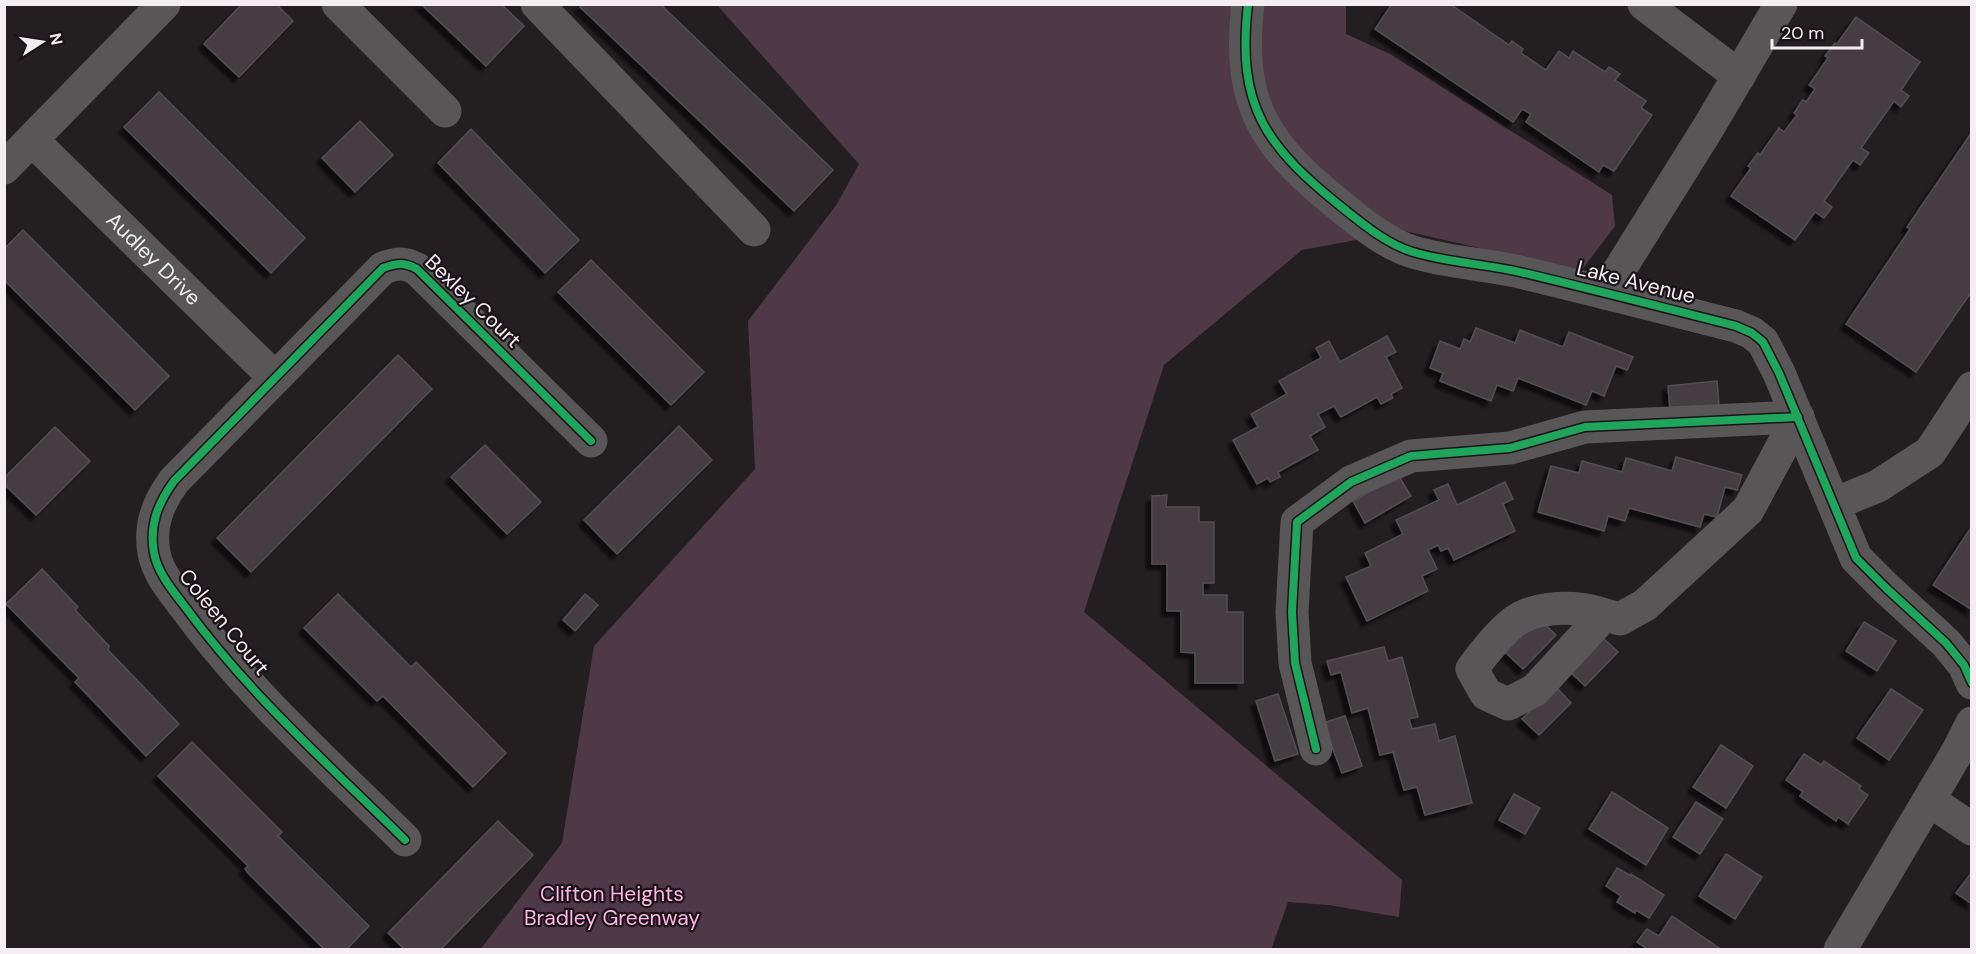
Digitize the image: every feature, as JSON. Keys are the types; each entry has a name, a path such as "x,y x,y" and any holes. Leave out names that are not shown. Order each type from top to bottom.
{"street":[{"path":"4,168 164,4"},
{"path":"338,4 445,111"},
{"path":"537,4 754,230"},
{"name":"Lake Avenue","path":"1248,4 1245,60 1249,88 1258,116 1281,152 1322,192 1378,234 1410,252 1500,267 1736,326 1752,333 1763,342 1798,417 1856,558 1946,643 1964,665 1971,683"},
{"path":"1644,4 1739,76"},
{"path":"1605,293 1781,4"},
{"name":"Audley Drive","path":"32,140 274,377"},
{"name":"Bexley Court","path":"274,377 383,267 398,263 407,264 417,269 591,441"},
{"name":"Coleen Court","path":"274,377 174,481 160,500 153,526 154,554 165,580 230,664 405,840"},
{"path":"1834,504 1878,486 1930,452 1971,388"},
{"path":"1604,615 1620,619 1645,605 1748,510 1798,417"},
{"path":"1316,749 1295,663 1292,612 1297,522 1351,482 1411,456 1510,447 1586,427 1798,417"},
{"path":"1840,950 1967,741"},
{"path":"1929,801 1971,829"}],"green space":[{"name":"Clifton Heights Bradley Greenway","path":"717,5 1346,5 1346,34 1390,54 1612,195 1615,226 1581,271 1405,231 1302,250 1164,365 1084,612 1402,880 1399,917 1329,905 1288,902 1271,950 480,950 562,843 594,646 755,469 748,321 837,204 859,164"}],"building":[{"path":"242,4 276,4 293,21 239,77 204,44"},
{"path":"421,4 501,4 524,26 486,66"},
{"path":"583,4 660,4 833,170 794,211 580,7"},
{"path":"1392,4 1454,4 1453,6 1509,45 1512,41 1523,49 1521,53 1546,70 1559,51 1569,58 1573,51 1605,72 1609,67 1620,74 1615,80 1646,101 1641,108 1652,115 1614,171 1603,165 1599,172 1526,122 1531,114 1522,109 1513,122 1375,29"},
{"path":"1856,17 1920,62 1901,90 1909,96 1901,107 1894,101 1861,148 1869,153 1860,165 1853,160 1824,201 1832,207 1824,218 1815,212 1795,240 1731,196 1751,168 1748,166 1758,153 1760,155 1779,128 1784,132 1797,115 1794,113 1802,101 1806,102 1815,89 1809,85 1828,58 1825,56 1835,43 1837,44"},
{"path":"159,92 305,238 271,273 124,127"},
{"path":"360,121 393,155 355,192 322,158"},
{"path":"471,129 579,240 545,273 438,163"},
{"path":"1972,132 1972,291 1916,372 1846,324 1910,229 1907,227"},
{"path":"23,230 169,376 135,410 4,280 4,249"},
{"path":"591,260 704,372 671,405 558,292"},
{"path":"1476,328 1515,343 1520,330 1563,347 1569,332 1633,357 1627,370 1616,366 1604,396 1592,391 1586,405 1518,378 1513,391 1497,385 1491,401 1440,381 1443,373 1430,368 1440,341 1460,349 1464,339 1470,342"},
{"path":"1387,336 1396,352 1386,357 1402,388 1391,394 1393,398 1381,404 1377,397 1341,417 1334,406 1318,414 1325,427 1310,436 1318,450 1278,472 1280,477 1270,482 1268,478 1257,484 1233,440 1258,427 1251,414 1287,394 1279,381 1321,358 1316,348 1329,341 1340,362"},
{"path":"398,355 432,389 251,572 217,538"},
{"path":"1717,381 1719,405 1670,409 1668,386"},
{"path":"679,426 712,460 617,554 584,520"},
{"path":"55,427 90,461 36,515 4,484 4,478"},
{"path":"485,445 541,502 507,534 451,477"},
{"path":"1676,457 1742,475 1737,490 1725,487 1717,517 1704,514 1700,527 1629,508 1625,521 1608,516 1604,531 1538,512 1551,466 1579,473 1582,461 1622,472 1626,458 1672,471"},
{"path":"1398,475 1411,496 1365,523 1353,501"},
{"path":"1505,482 1513,499 1503,504 1515,531 1454,560 1448,548 1441,551 1438,545 1428,550 1437,569 1422,576 1428,591 1367,621 1346,577 1371,566 1365,553 1403,534 1396,520 1439,500 1434,490 1448,484 1457,505"},
{"path":"1167,495 1166,507 1199,507 1199,522 1214,522 1214,583 1203,583 1203,595 1227,595 1227,612 1243,612 1243,683 1195,683 1195,653 1181,652 1181,611 1167,611 1167,564 1152,564 1152,496"},
{"path":"1972,526 1972,610 1933,585"},
{"path":"42,569 78,607 75,610 109,646 108,650 179,724 146,756 75,682 79,678 6,604"},
{"path":"338,594 411,667 416,662 506,753 473,787 383,696 377,701 304,628"},
{"path":"585,594 598,605 575,631 563,620"},
{"path":"1538,618 1556,635 1523,669 1505,652"},
{"path":"1864,622 1896,641 1877,671 1846,651"},
{"path":"1601,636 1618,652 1585,686 1568,670"},
{"path":"1384,647 1388,661 1402,657 1418,717 1409,719 1412,729 1435,724 1439,741 1455,736 1472,803 1425,815 1417,787 1404,790 1393,752 1380,755 1368,708 1352,713 1341,672 1331,675 1327,661"},
{"path":"1555,686 1571,703 1539,735 1522,719"},
{"path":"1891,689 1923,710 1889,760 1857,738"},
{"path":"1278,694 1298,754 1275,761 1256,701"},
{"path":"1345,716 1362,766 1342,773 1323,723"},
{"path":"192,742 282,832 278,836 369,926 346,950 325,950 249,874 245,869 248,866 158,776"},
{"path":"1721,745 1753,766 1726,808 1693,787"},
{"path":"1804,754 1821,765 1824,761 1861,786 1859,789 1868,795 1848,824 1838,817 1836,821 1800,796 1803,792 1786,780"},
{"path":"1612,792 1668,828 1646,865 1589,829"},
{"path":"1514,794 1540,808 1525,834 1499,820"},
{"path":"1696,802 1723,819 1700,854 1673,837"},
{"path":"498,821 533,855 440,950 405,950 388,933"},
{"path":"1726,854 1762,877 1735,919 1699,896"},
{"path":"1617,868 1664,895 1649,918 1617,902 1621,896 1606,886"},
{"path":"1972,872 1972,904 1956,893"},
{"path":"1672,916 1722,950 1649,950 1637,942 1647,929 1659,936"}],"cycle path":[{"path":"1248,4 1245,40 1247,71 1253,98 1262,122 1276,144 1294,165 1317,187 1376,234 1403,249 1427,256 1524,273 1736,326 1752,333 1763,342 1779,373 1856,558 1946,643 1964,665 1972,683"},
{"path":"405,840 263,700 210,640 172,589 159,568 154,553 153,533 159,506 174,481 383,268 396,264 404,264 417,269 591,441"},
{"path":"1316,749 1295,663 1292,612 1297,522 1351,482 1411,456 1510,448 1585,427 1798,417"}]}
